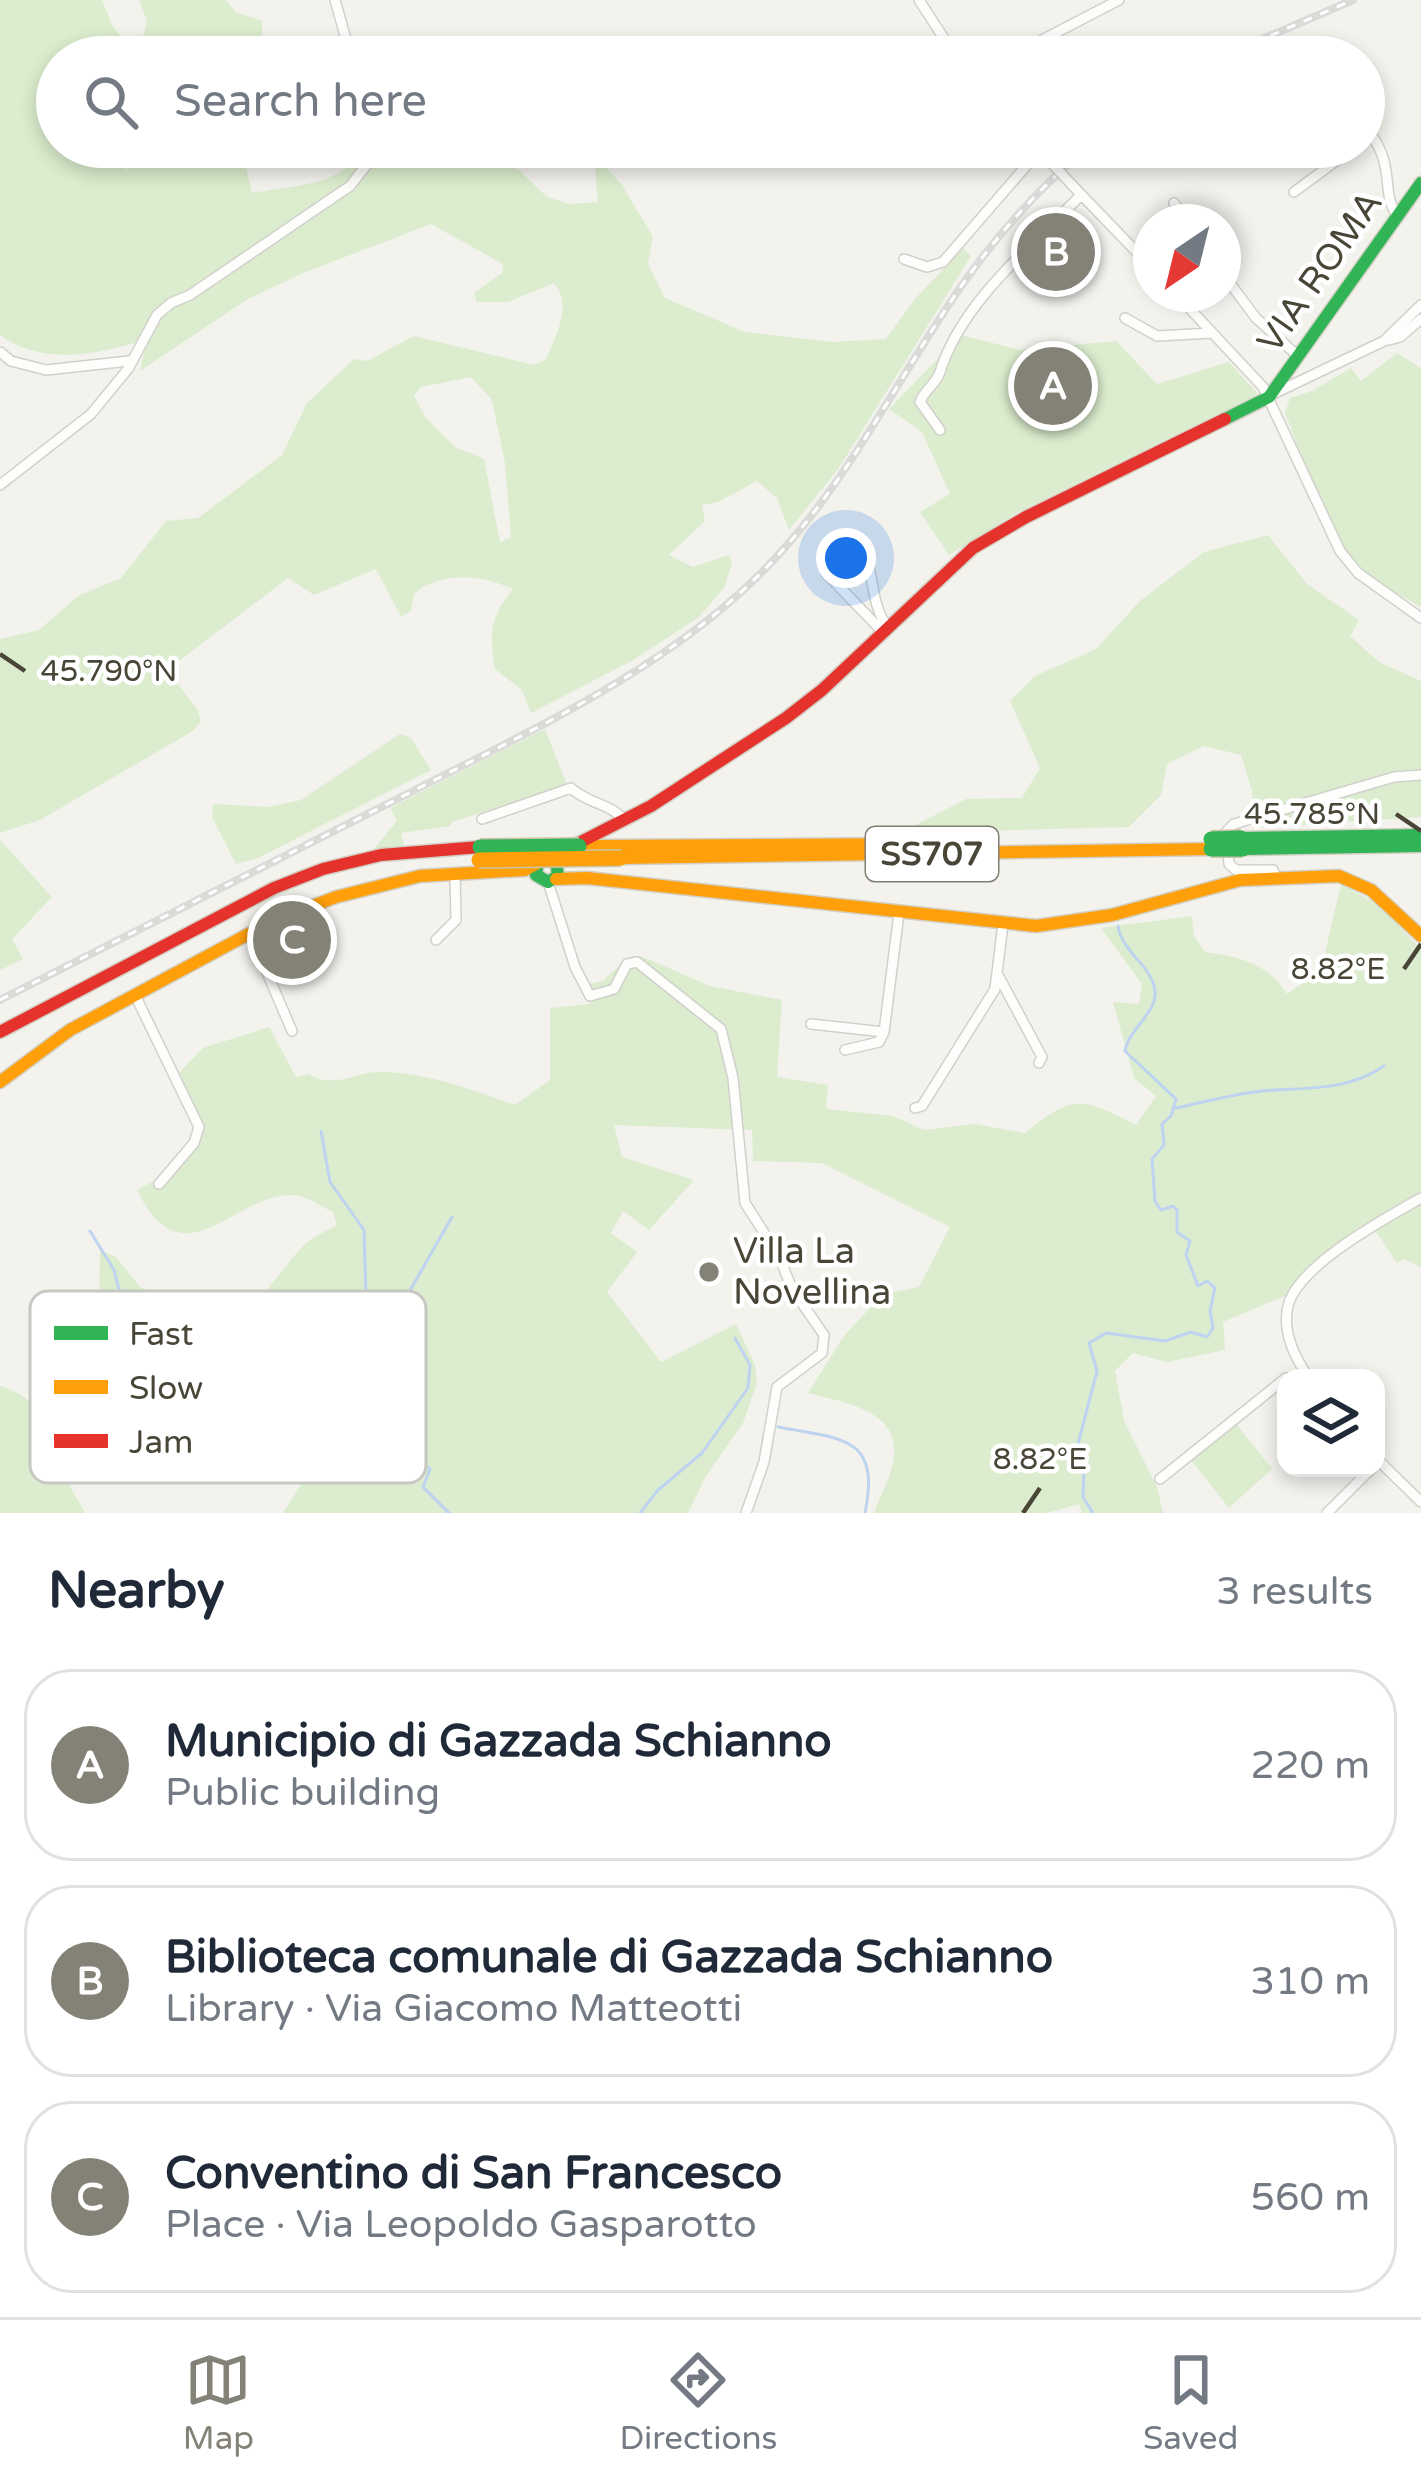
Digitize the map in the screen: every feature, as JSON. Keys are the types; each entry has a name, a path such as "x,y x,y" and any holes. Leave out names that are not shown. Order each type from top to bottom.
{"main road":[{"name":"VIA ROMA","path":"1269,397 1421,183"},
{"path":"545,869 786,718 822,690 948,568 1026,517 1269,397"},
{"name":"SS707","path":"480,853 579,844 653,852 1211,844 1421,835"},
{"name":"SS707","path":"1242,843 1421,846"},
{"name":"SS707","path":"579,844 621,858"},
{"name":"SS707","path":"3,1039 41,1010 237,906 323,869 394,853 621,858 653,852"},
{"path":"0,1082 70,1030 250,933 336,897 420,876 545,869 587,878 1003,924 1073,922 1240,880 1303,875 1357,881 1421,936"}],"street":[{"path":"335,0 345,36"},
{"path":"919,0 942,36"},
{"path":"1051,36 1119,0"},
{"path":"1385,157 1389,205 1396,215"},
{"path":"0,485 92,413 128,369 157,315 350,186 364,168"},
{"path":"904,259 926,267 944,262 1025,168"},
{"path":"1057,168 1133,248"},
{"path":"1294,192 1327,168"},
{"path":"940,430 920,402 925,388 940,377 947,349 1077,190"},
{"path":"1241,298 1299,357"},
{"path":"1384,341 1421,305"},
{"path":"1193,312 1269,397 1340,551 1358,573 1421,618"},
{"path":"1125,318 1157,336 1212,333"},
{"path":"1269,397 1400,337 1421,319"},
{"path":"0,352 11,361 46,370 129,362"},
{"path":"860,545 873,572 884,629"},
{"path":"826,573 884,629"},
{"path":"1275,876 1273,870 1236,870 1228,864 1227,831 1234,824 1394,777 1421,775"},
{"path":"482,818 571,788 591,803 619,812 624,820"},
{"path":"545,869 575,967 590,996 614,989 627,964 638,962 721,1029 734,1078 745,1203 779,1256 791,1289 824,1335 821,1353 778,1388 764,1462 746,1513"},
{"path":"436,940 456,920 455,874"},
{"path":"845,1050 879,1042 884,1032 898,913"},
{"path":"915,1108 922,1106 995,989 1003,924"},
{"path":"250,933 292,1031"},
{"path":"998,975 1042,1057 1039,1063"},
{"path":"135,995 200,1127 194,1143 159,1184"},
{"path":"811,1024 884,1032"},
{"path":"1303,1369 1288,1332 1286,1310 1292,1295 1342,1246 1421,1198"},
{"path":"1297,1369 1301,1366"},
{"path":"1160,1479 1277,1385"},
{"path":"1385,1471 1421,1502"},
{"path":"1327,1513 1362,1477"}],"green space":[{"path":"0,0 102,0 120,36 36,36 36,168 246,168 252,193 299,186 345,168 514,168 547,197 569,204 598,202 595,168 607,168 653,237 648,264 665,298 745,332 833,342 886,339 914,300 963,248 971,256 839,468 789,530 777,498 757,481 718,502 702,505 705,521 669,555 693,567 729,555 732,563 724,588 699,617 633,660 531,713 522,690 495,669 493,656 496,617 513,589 475,578 436,581 414,594 411,611 401,617 376,569 314,595 288,578 179,661 173,678 198,710 201,722 193,731 40,820 0,833 0,639 39,630 78,596 121,578 166,521 198,518 282,455 307,403 354,359 367,361 414,336 534,365 546,359 561,321 562,301 554,283 508,302 477,302 474,293 502,273 503,264 431,224 248,299 140,371 147,339 72,355 17,345 0,335","holes":["471,377 492,400 505,463 511,538 500,542 484,459 455,447 425,417 414,396 421,387"]},
{"path":"139,0 226,0 235,12 262,21 262,35 143,36 147,21"},
{"path":"961,335 1020,350 1116,341 1157,384 1229,362 1258,394 1016,513 949,555 920,512 950,494 922,432 889,409"},
{"path":"1397,353 1421,368 1421,607 1365,572 1337,538 1285,413 1290,398 1351,368 1361,381"},
{"path":"1268,535 1307,584 1359,620 1350,636 1379,662 1421,681 1421,817 1253,828 1252,791 1241,755 1204,746 1167,764 1161,795 1129,827 900,833 966,799 1022,798 1040,768 1010,701 1035,676 1096,649 1140,601 1204,552"},
{"path":"545,729 567,785 450,826 401,833 404,845 373,850 397,821 390,808"},
{"path":"400,734 411,738 431,770 258,858 236,864 212,817 213,804 268,807 301,800"},
{"path":"0,840 52,897 12,939 23,959 0,970"},
{"path":"1341,884 1377,904 1421,949 1421,1267 1404,1259 1397,1263 1375,1230 1415,1204 1411,1197 1358,1228 1322,1257 1287,1295 1223,1322 1225,1350 1167,1362 1133,1353 1115,1371 1124,1421 1157,1487 1163,1513 1082,1513 1079,1504 1047,1513 874,1513 894,1457 888,1428 866,1410 808,1393 844,1336 883,1294 919,1287 950,1227 822,1163 753,1161 752,1130 614,1125 622,1157 694,1180 649,1230 623,1211 611,1233 637,1252 607,1292 661,1362 736,1324 755,1365 757,1383 743,1423 706,1476 688,1513 283,1513 302,1483 426,1483 426,1291 266,1291 304,1245 337,1225 333,1212 290,1195 268,1199 190,1233 172,1230 154,1217 137,1190 178,1168 197,1129 180,1072 203,1048 269,1027 296,1077 308,1074 337,1080 373,1072 417,1075 515,1105 550,1080 550,1008 590,1004 584,985 603,981 625,960 641,956 710,986 782,1000 777,1077 828,1085 826,1109 893,1116 924,1130 975,1124 1025,1133 1055,1111 1079,1104 1103,1109 1136,1125 1156,1096 1134,1078 1113,1002 1139,1004 1142,984 1101,928 1192,916 1194,936 1205,952 1252,963 1271,975 1287,994 1321,970"},
{"path":"100,1250 116,1257 140,1287 150,1291 99,1291"},
{"path":"0,1386 30,1402 30,1483 69,1483 85,1513 0,1513"},
{"path":"1236,1424 1272,1469 1229,1508 1191,1460"}],"waterway":[{"path":"1093,1513 1083,1497 1078,1444 1097,1371 1089,1343 1106,1333 1165,1341 1191,1332 1207,1337 1213,1328 1210,1311 1215,1288 1207,1281 1198,1286 1186,1255 1190,1241 1177,1232 1177,1210 1173,1206 1161,1210 1155,1201 1152,1159 1164,1145 1162,1124 1171,1116 1176,1099 1125,1051 1152,1007 1155,992 1118,926"},
{"path":"1176,1108 1251,1092 1340,1084 1384,1066"},
{"path":"321,1131 330,1182 364,1230 366,1291"},
{"path":"410,1291 452,1217"},
{"path":"90,1231 114,1270 119,1291"},
{"path":"640,1513 658,1490 702,1453 748,1388 750,1365 735,1338"},
{"path":"778,1427 851,1445 867,1468 865,1513"},
{"path":"426,1466 430,1469 426,1479"},
{"path":"425,1483 423,1487 449,1513"}],"railway":[{"path":"1270,36 1353,0"},
{"path":"0,1000 598,694 726,605 764,570 820,504 974,269 1036,195 1065,168"}],"traffic: fast":[{"path":"1225,419 1269,397 1421,183"},
{"path":"1241,838 1421,835"},
{"path":"1211,839 1241,838"},
{"path":"480,847 579,846"},
{"path":"1243,849 1421,846"},
{"path":"1211,849 1243,849"},
{"path":"538,862 536,875 548,882 558,876 556,861"}],"traffic: slow":[{"path":"596,846 926,844"},
{"path":"579,846 621,858 1211,849"},
{"path":"479,860 621,858"},
{"path":"0,1082 70,1030 271,922 336,897 420,876 525,870 536,864"},
{"path":"556,879 587,878 1036,926 1112,915 1240,880 1339,876 1371,890 1421,936"}],"traffic: jam":[{"path":"571,847 651,806 786,718 973,548 1225,419"},
{"path":"0,1032 274,888 323,869 381,855 480,847"}],"place":[{"name":"Biblioteca comunale di Gazzada Schianno","path":"1056,252"},
{"name":"Municipio di Gazzada Schianno","path":"1053,386"},
{"name":"Conventino di San Francesco","path":"292,940"},
{"name":"Villa La Novellina","path":"709,1272"}]}
